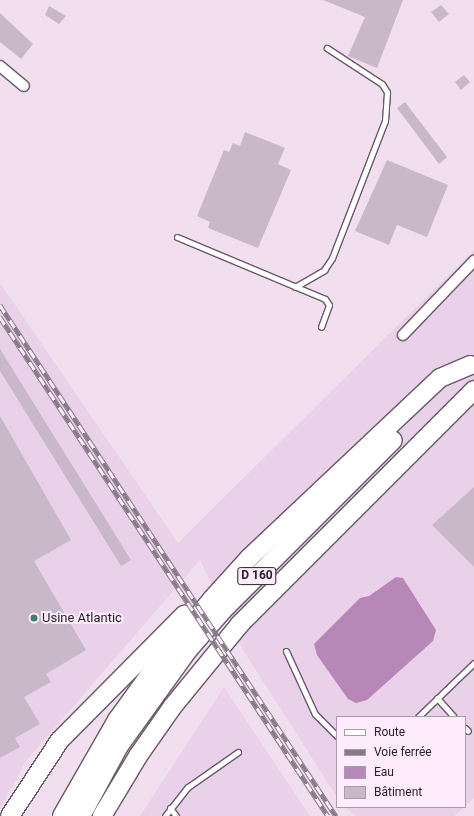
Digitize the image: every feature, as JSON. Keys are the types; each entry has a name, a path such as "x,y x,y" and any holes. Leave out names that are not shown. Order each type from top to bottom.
{"highway":[{"path":"62,816 109,733 148,677 250,558 440,378 472,363"},
{"name":"D 160","path":"81,816 120,746 188,650 229,604 472,363"},
{"name":"D 160","path":"102,816 138,756 173,706 240,624 474,390"},
{"path":"10,816 65,734 230,571 250,558"}],"street":[{"path":"0,66 24,86"},
{"path":"403,335 474,261"}],"lane":[{"path":"295,287 324,270 332,258 385,122 387,92 382,84 327,48"},
{"path":"177,237 325,299 330,305 321,327"},
{"path":"286,651 315,714 336,735"},
{"path":"419,716 474,663"},
{"path":"437,698 453,716"},
{"path":"165,816 188,787 238,752"},
{"path":"170,808 176,816"}],"shaded area":[{"path":"474,250 474,798 466,805 466,716 336,716 336,795 243,650 200,560 26,761 0,809 0,283 178,543"},
{"path":"224,687 310,816 140,816"},
{"path":"347,808 463,808 454,816 355,816"}],"water":[{"path":"396,577 403,578 436,630 433,641 367,700 356,703 348,699 317,655 314,644 360,598 369,596"}],"building":[{"path":"323,0 403,0 377,68 348,56 365,17"},
{"path":"441,5 449,14 439,22 431,12"},
{"path":"49,6 66,16 59,24 45,15"},
{"path":"0,13 33,44 21,59 0,42"},
{"path":"464,75 470,82 461,90 455,82"},
{"path":"405,102 447,157 439,164 397,108"},
{"path":"245,132 285,148 278,164 291,170 258,248 208,228 210,222 197,216 224,150 229,152 233,143 240,146"},
{"path":"387,160 448,185 427,237 397,225 389,245 355,231"},
{"path":"0,349 131,560 121,566 0,371"},
{"name":"Usine Atlantic","path":"0,416 71,540 34,561 86,650 46,674 51,682 24,697 40,724 15,738 20,747 0,758"},
{"path":"474,487 474,567 432,525"}],"railway":[{"path":"0,305 336,816"},
{"path":"0,317 328,816"}],"place":[{"name":"Usine Atlantic","path":"34,618"}]}
